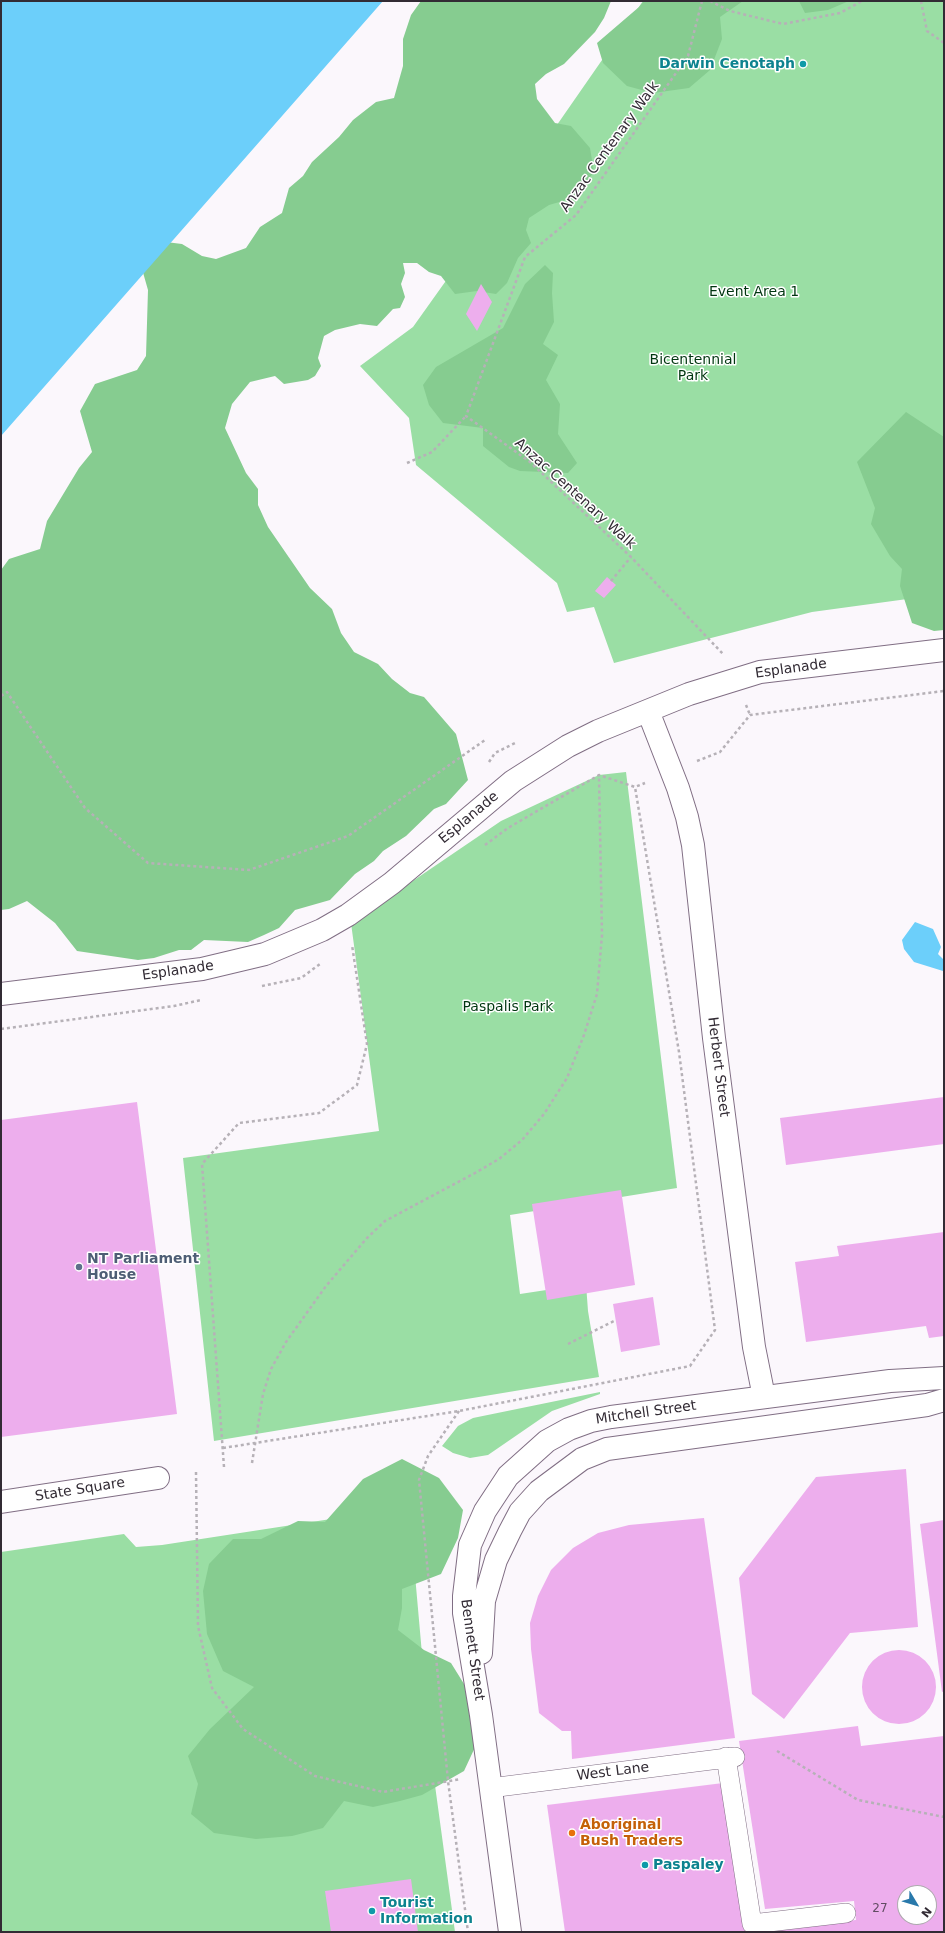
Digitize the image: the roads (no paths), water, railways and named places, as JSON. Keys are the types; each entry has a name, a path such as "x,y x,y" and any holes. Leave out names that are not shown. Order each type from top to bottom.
{"street":[{"name":"Esplanade","path":"1,994 202,969 235,962 300,940 348,915 392,883 482,806 530,769 580,740 689,694 760,672 944,650"},
{"name":"Herbert Street","path":"648,711 678,788 687,817 693,845 714,1038 754,1346 764,1396 766,1428"},
{"name":"Mitchell Street","path":"494,1496 508,1476 530,1455 547,1441 576,1426 611,1417 764,1396 890,1381 944,1378"},
{"path":"494,1496 520,1512 539,1492 561,1473 582,1459 607,1449 927,1405 944,1400"},
{"name":"State Square","path":"1,1502 158,1478"},
{"name":"Bennett Street","path":"494,1496 485,1511 470,1546 464,1596 464,1613 481,1715 510,1932"},
{"name":"Bennett Street","path":"481,1715 481,1628 484,1601 496,1560 520,1512"}],"lane":[{"name":"West Lane","path":"490,1782 731,1757 730,1809 752,1927 846,1913"}],"water":[{"path":"1,1 383,1 1,436"},
{"path":"915,922 933,929 941,947 938,954 944,960 943,971 914,962 904,949 902,940"}],"place":[{"name":"Darwin Cenotaph","path":"803,64"},
{"name":"NT Parliament House","path":"79,1267"},
{"name":"Aboriginal Bush Traders","path":"572,1833"},
{"name":"Paspaley","path":"645,1865"},
{"name":"Tourist Information","path":"372,1911"}],"park label":[{"name":"Event Area 1","path":"754,292"},
{"name":"Bicentennial Park","path":"693,368"},
{"name":"Paspalis Park","path":"508,1007"}]}
